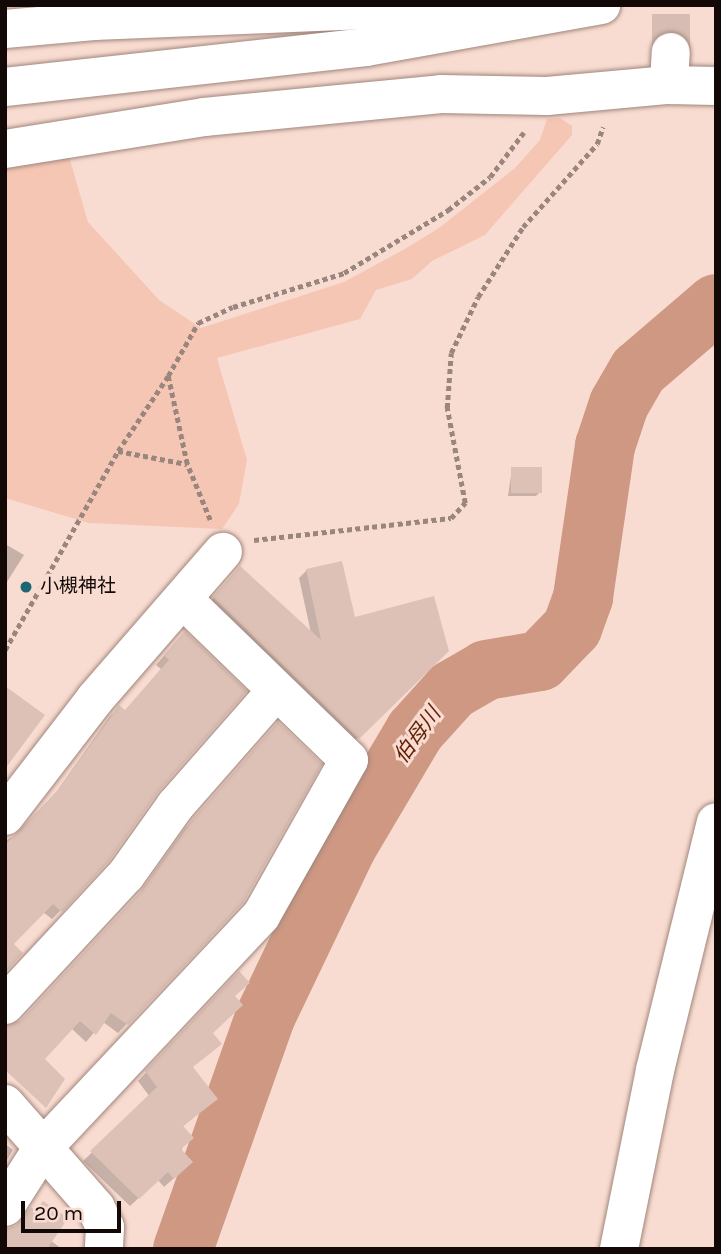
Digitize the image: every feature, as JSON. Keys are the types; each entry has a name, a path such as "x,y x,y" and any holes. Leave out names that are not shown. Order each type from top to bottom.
{"main road":[{"path":"5,29 94,21 497,5"},
{"path":"5,87 366,47 601,5"},
{"path":"5,149 232,114 441,94 547,96 614,90 670,69 716,86"},
{"path":"5,816 95,699 223,552"},
{"path":"5,1207 42,1149 261,916 349,760 183,599"},
{"path":"5,1004 126,875 175,806 276,691"},
{"path":"619,1249 658,1056 716,822"},
{"path":"5,1104 96,1208 105,1227 104,1249"}],"path":[{"path":"168,376 187,464 223,552 252,540 451,518 465,503 447,408 451,352 478,297 523,227 597,144 614,90"},
{"path":"5,650 118,451 168,376 198,323 233,307 344,273 448,210 499,167 547,96"},
{"path":"118,451 187,464"}],"shaded area":[{"path":"560,118 572,126 572,135 485,235 432,261 412,279 376,290 360,319 217,358 247,460 239,504 222,529 89,523 5,498 5,163 68,153 88,222 159,300 201,328 344,282 403,250 439,228 515,168 540,140 547,119"}],"building":[{"path":"511,467 542,467 542,493 511,493"},
{"path":"342,561 355,617 434,596 449,651 359,739 213,597 240,566 321,640 306,569"},
{"path":"185,631 247,691 158,792 109,861 62,912 53,904 14,944 23,953 5,973 5,845 58,790 119,705 125,710 169,660 164,655"},
{"path":"5,686 45,715 5,769"},
{"path":"278,722 322,764 243,903 128,1025 111,1013 96,1035 80,1021 45,1059 65,1079 46,1108 5,1070 5,1026 21,1020 142,890 192,820"},
{"path":"239,971 250,983 235,996 243,1005 213,1033 222,1044 193,1067 218,1099 183,1126 194,1138 181,1149 193,1162 174,1179 168,1172 139,1199 90,1151 157,1087 145,1071"},
{"path":"43,1201 68,1218 47,1249 5,1249 5,1229 16,1226 31,1207 36,1211"}],"waterway":[{"name":"伯母川","path":"183,1249 266,1015 347,846 415,731 452,690 486,670 540,661 572,628 583,597 605,446 619,404 639,370 716,304"}],"tunnel":[{"path":"671,5 671,52"}],"place":[{"name":"小槻神社","path":"26,587"}]}
